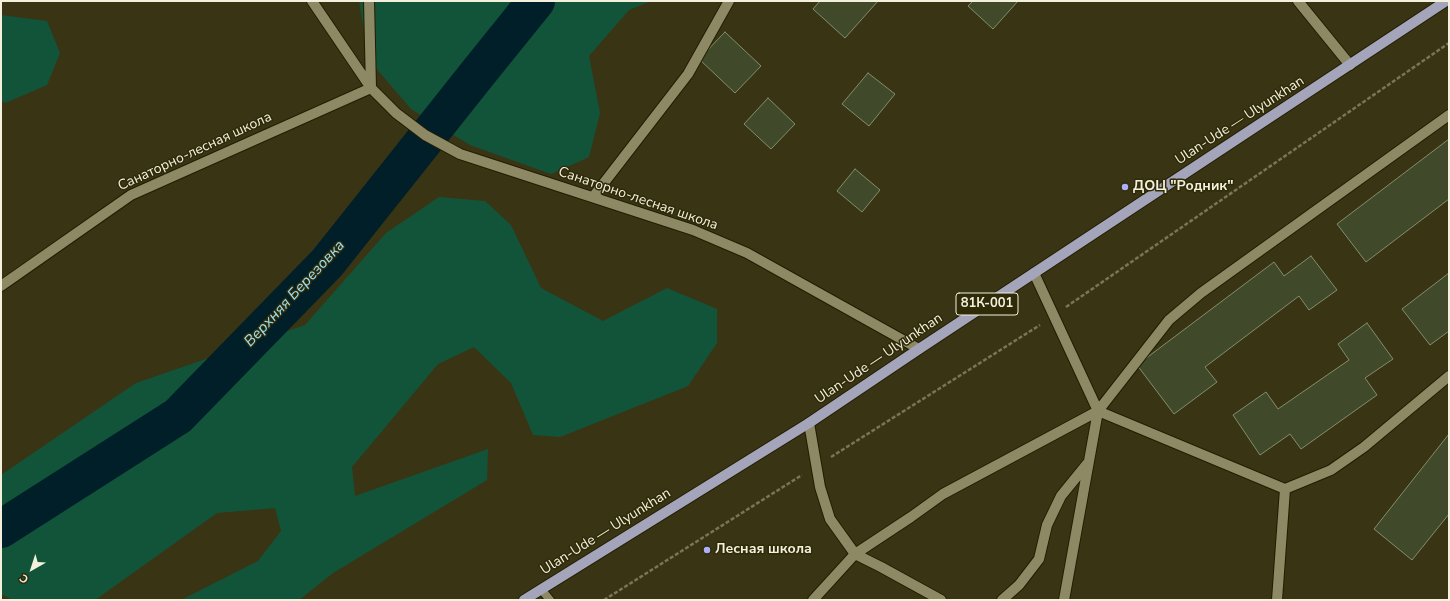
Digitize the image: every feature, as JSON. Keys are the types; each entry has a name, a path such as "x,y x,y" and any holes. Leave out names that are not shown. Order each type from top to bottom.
{"main road":[{"name":"Ulan-Ude — Ulyunkhan","path":"524,600 808,423 1446,1"}],"street":[{"path":"312,1 371,88"},
{"path":"369,1 371,88"},
{"path":"592,197 688,74 729,1"},
{"path":"1304,3 1350,65"},
{"name":"Санаторно-лесная школа","path":"1,286 131,195 371,88 396,113 425,135 460,154 693,230 747,253 919,349"},
{"path":"813,600 855,554 943,494 1098,411 1169,320 1201,293 1449,115"},
{"path":"1034,273 1098,411 1064,600"},
{"path":"1098,411 1285,489 1331,470 1364,447 1449,376"},
{"path":"808,423 820,487 830,519 855,554 941,600"},
{"path":"1002,600 1019,585 1039,559 1048,525 1061,496 1089,462"},
{"path":"1277,600 1285,489"}],"lane":[{"path":"541,589 550,600"}],"path":[{"path":"604,600 1054,316 1449,43"}],"green space":[{"path":"359,1 651,1 629,10 589,56 600,113 589,157 551,174 470,145 411,109 369,60"},
{"path":"1,15 47,21 60,53 47,85 5,103 1,101"},
{"path":"439,197 485,201 511,225 541,288 603,321 667,288 717,309 717,343 688,386 560,437 533,435 511,383 474,347 438,364 352,467 355,496 488,449 487,480 333,573 299,600 181,600 258,561 281,531 275,508 217,513 95,600 13,600 1,594 1,475 136,383 305,325 386,233"}],"building":[{"path":"820,1 878,1 845,38 813,9"},
{"path":"973,1 1018,1 993,29 968,6"},
{"path":"725,32 761,66 735,93 699,59"},
{"path":"868,73 895,94 869,126 842,104"},
{"path":"768,98 795,124 771,149 744,124"},
{"path":"1449,139 1449,199 1366,262 1337,224"},
{"path":"855,169 880,190 862,212 837,191"},
{"path":"1311,256 1337,290 1309,310 1299,296 1205,367 1217,382 1174,414 1137,365 1274,262 1284,276"},
{"path":"1449,273 1449,331 1430,345 1402,309"},
{"path":"1367,323 1393,359 1365,378 1377,395 1301,449 1290,434 1260,455 1233,415 1266,392 1278,409 1349,360 1338,344"},
{"path":"1449,434 1449,514 1412,560 1374,529"}],"waterway":[{"name":"Верхняя Березовка","path":"1,529 178,416 327,263 536,1"}],"place":[{"name":"ДОЦ \"Родник\"","path":"1125,187"},
{"name":"Лесная школа","path":"707,550"}]}
